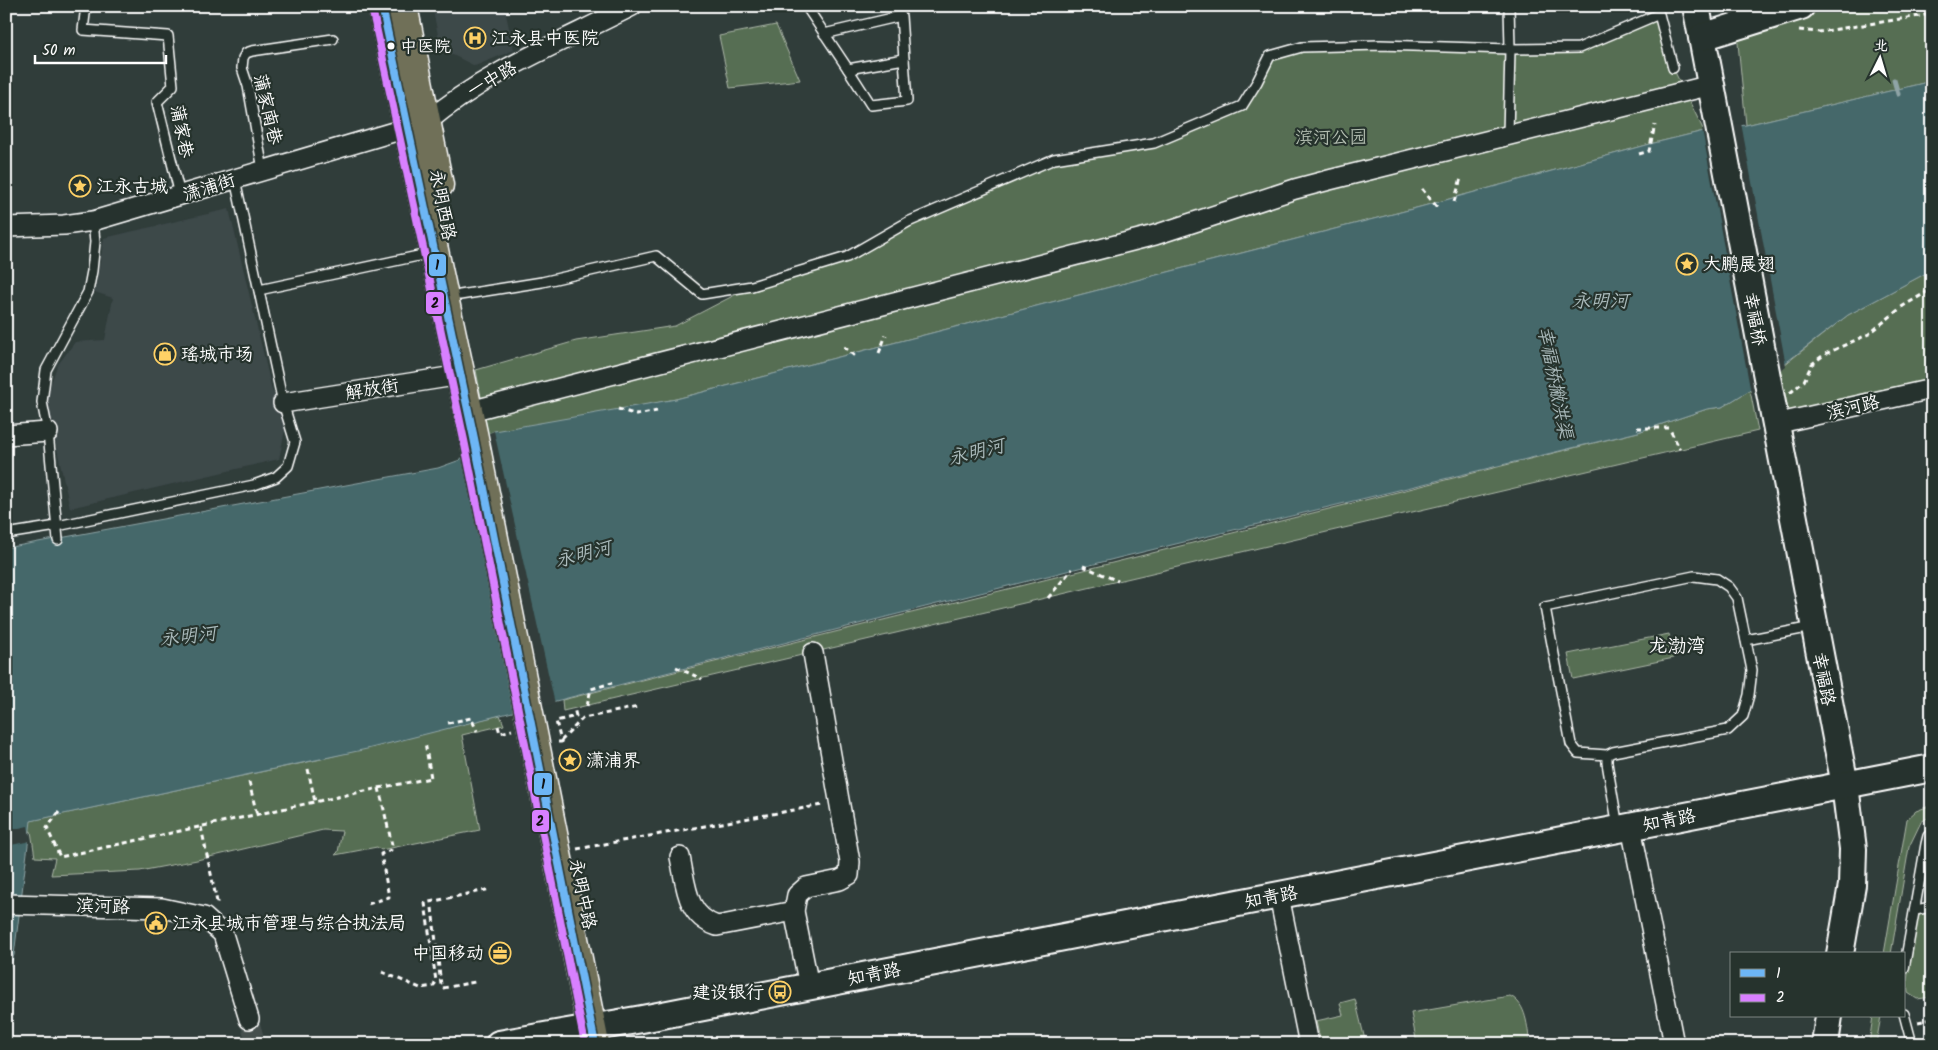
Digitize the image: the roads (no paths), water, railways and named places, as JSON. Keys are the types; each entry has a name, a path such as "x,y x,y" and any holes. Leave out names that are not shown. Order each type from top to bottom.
{"main road":[{"name":"永明西路","path":"403,6 435,253 461,375 481,436"},
{"name":"幸福桥","path":"1696,6 1773,415"},
{"path":"1702,37 1796,18"},
{"name":"永明西路","path":"382,24 418,125 460,295 482,408 481,436"},
{"name":"幸福路","path":"1773,415 1845,785 1853,849 1852,885 1840,952"},
{"path":"481,436 550,744"},
{"name":"永明中路","path":"550,744 574,850 603,1035"},
{"name":"永明中路","path":"550,744 603,1035"},
{"name":"知青路","path":"499,1044 603,1035 808,986 1932,768"},
{"path":"1825,1044 1829,1018"}],"street":[{"name":"一中路","path":"418,125 498,74 632,6"},
{"path":"1170,230 1295,190 1508,135 1712,90"},
{"path":"482,408 1170,230 1297,201 1712,90"},
{"name":"潇浦街","path":"6,227 64,225 93,221 418,125"},
{"name":"解放街","path":"283,403 461,375"},
{"name":"滨河路","path":"1773,415 1932,389"},
{"path":"6,435 48,432"},
{"path":"808,986 794,910 797,895 806,887 840,880 848,875 850,862 813,653"},
{"path":"1625,828 1674,1044"},
{"path":"680,857 690,901 695,912 708,923 717,926 794,910"},
{"path":"1278,896 1309,1044"},
{"name":"滨河路","path":"14,904 162,908 204,917 223,934 249,1019"}],"lane":[{"name":"蒲家巷","path":"86,6 83,30 168,36 173,86 157,102 180,195"},
{"path":"806,6 824,34 848,69 870,105 907,101 901,16 824,34"},
{"path":"1508,135 1509,6"},
{"path":"460,295 542,282 656,256 702,294 752,286 847,258 908,222 1054,159 1154,143 1242,106 1270,56 1302,47 1579,48 1659,14 1673,68"},
{"name":"蒲家南巷","path":"263,170 248,86 242,68 243,58 246,53 252,51 333,39"},
{"path":"848,69 904,60"},
{"path":"6,534 57,526 254,485 276,477 288,466 295,442 283,403 235,179"},
{"path":"58,540 48,432 42,402 46,370 88,292 95,242 93,221"},
{"path":"259,290 435,253"},
{"path":"1694,576 1717,579 1729,587 1737,598 1752,670 1749,695 1743,716 1728,730 1613,752 1607,755 1578,753 1571,744 1545,607 1694,576"},
{"path":"1746,640 1814,626"},
{"path":"1607,755 1607,763 1625,828"},
{"path":"1906,958 1926,844 1928,836 1932,833"},
{"path":"1915,910 1932,907"},
{"path":"1905,1018 1912,1044"}],"water":[{"name":"永明河","path":"1932,81 1932,270 1848,315 1750,390 1722,407 1707,409 1638,432 1118,558 367,749 31,821 14,955 6,976 6,855 9,826 6,826 6,548 438,468 460,460 476,440 494,431 676,399 1420,207 1654,143 1704,131 1746,125"}],"waterway":[{"path":"1894,80 1898,94"}],"tunnel":[{"path":"249,1019 256,1044"}],"place":[{"name":"江永县中医院","path":"475,38"},
{"name":"中医院","path":"391,46"},
{"name":"江永古城","path":"80,186"},
{"name":"大鹏展翅","path":"1687,264"},
{"name":"瑶城市场","path":"165,354"},
{"name":"潇浦界","path":"570,760"},
{"name":"江永县城市管理与综合执法局","path":"156,923"},
{"name":"中国移动","path":"500,953"},
{"name":"建设银行","path":"780,992"}],"district":[{"name":"龙渤湾","path":"1677,645"}],"park label":[{"name":"滨河公园","path":"1331,137"}],"water label":[{"name":"幸福桥撇洪渠","path":"1556,382"}]}
